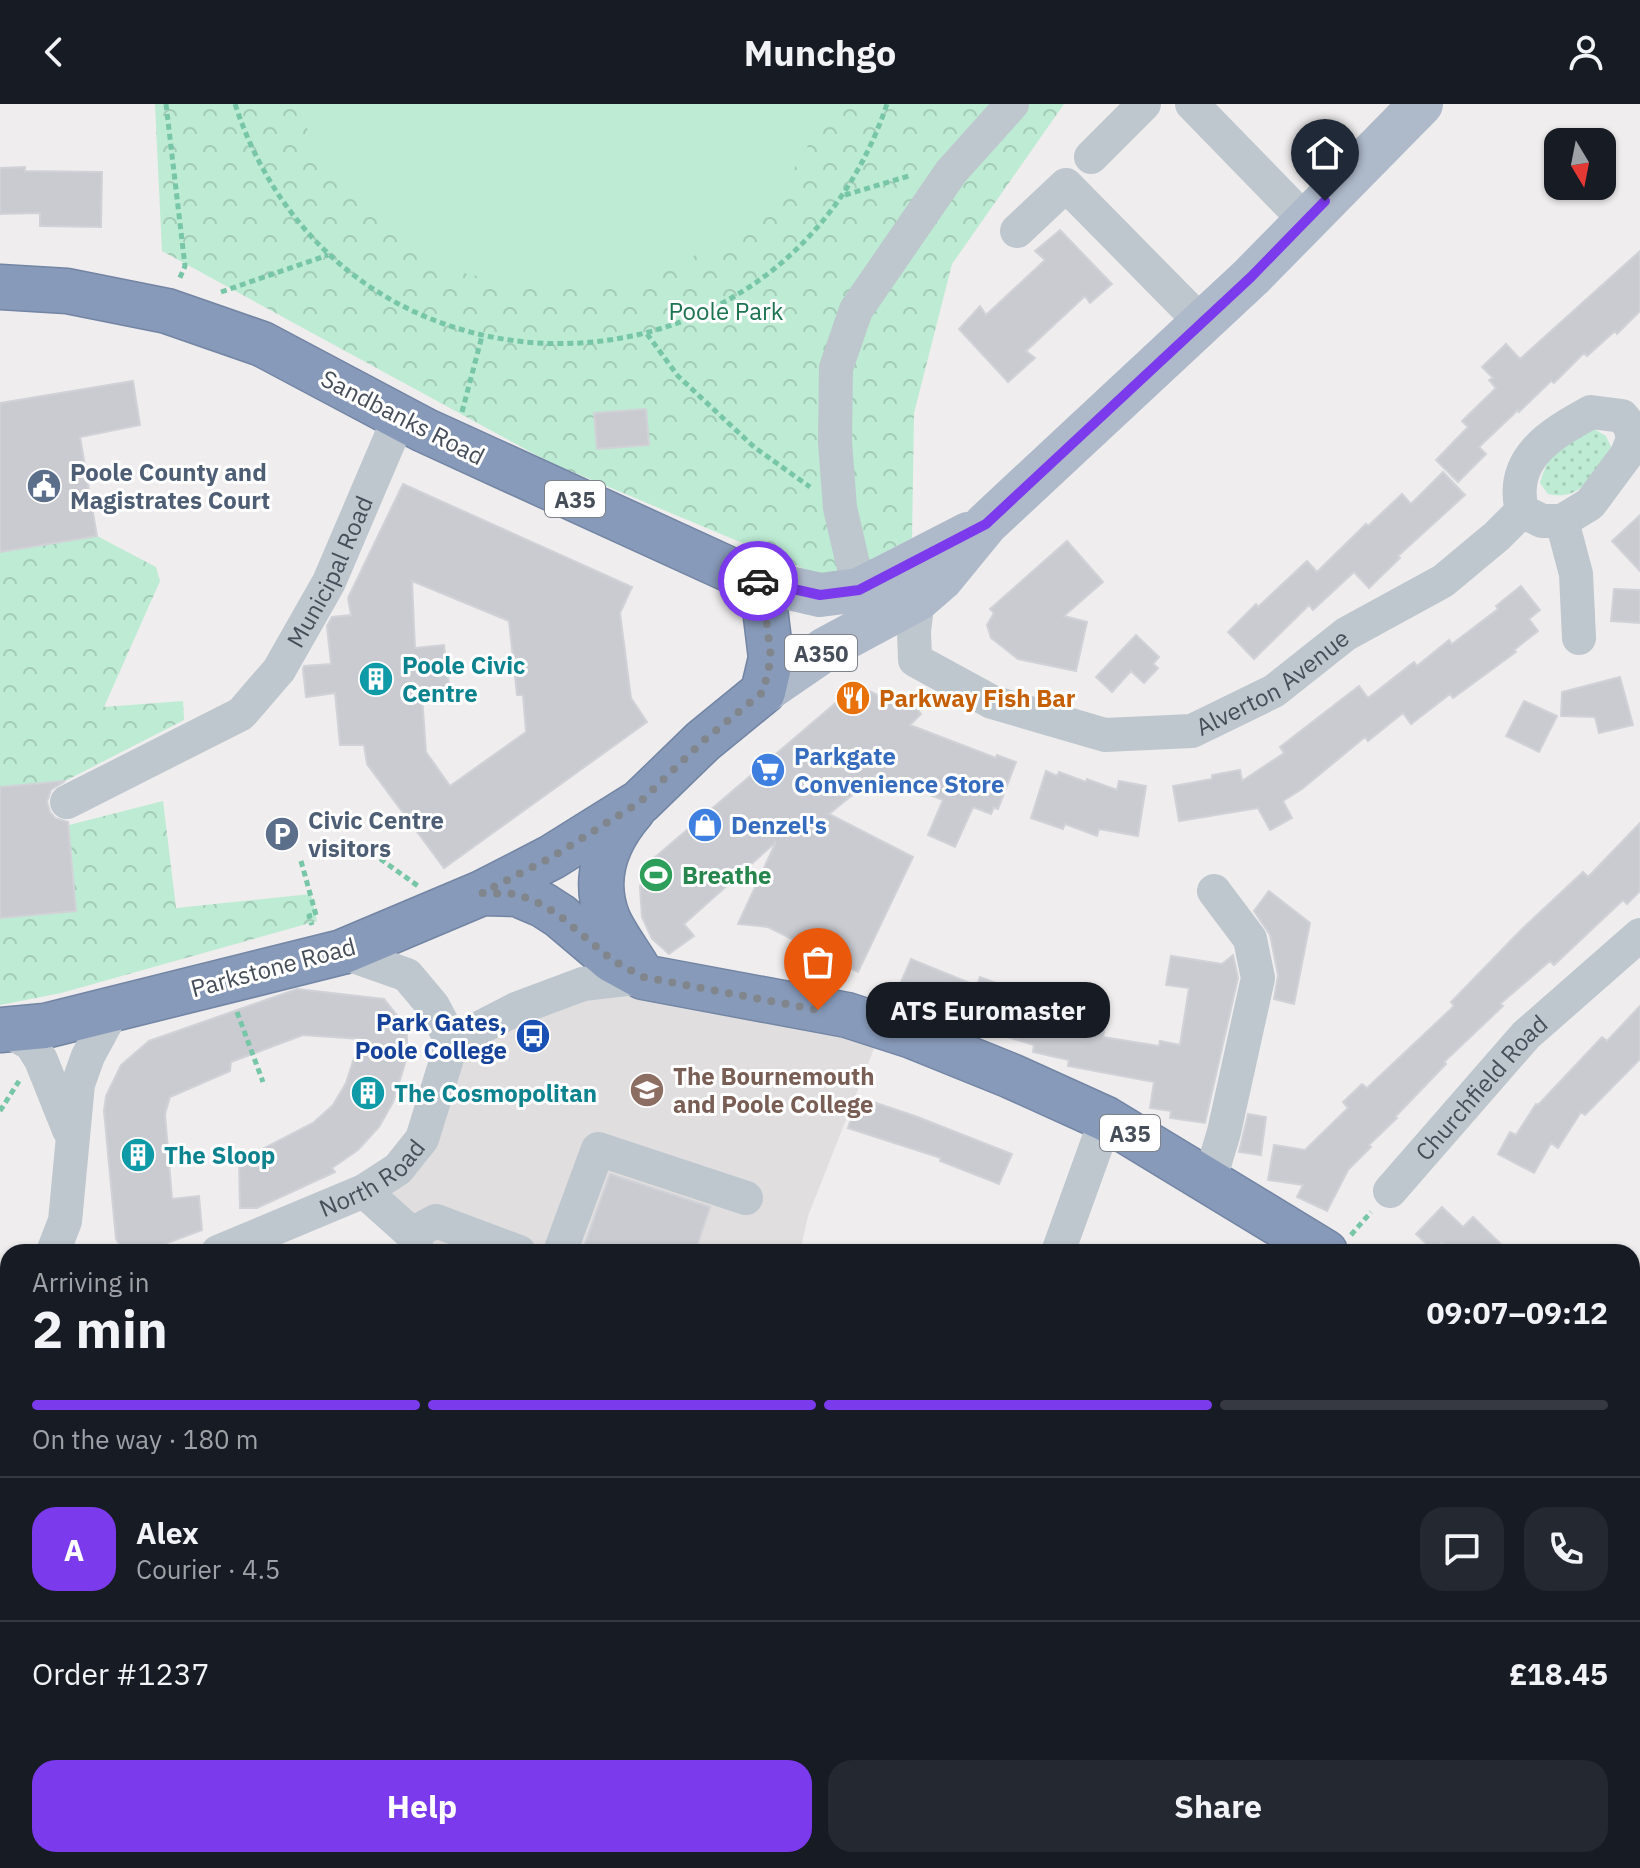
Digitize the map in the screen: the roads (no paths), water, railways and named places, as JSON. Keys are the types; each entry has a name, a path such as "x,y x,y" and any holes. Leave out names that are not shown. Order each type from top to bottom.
{"highway":[{"name":"Sandbanks Road","path":"0,287 67,291 167,311 262,344 399,418 750,579"},
{"path":"750,579 764,600 767,620 771,658 763,692"},
{"name":"Parkstone Road","path":"5,1030 45,1026 333,954 465,900 552,857 640,802 703,741 763,692"},
{"name":"A35","path":"640,802 618,828 605,856 600,884 608,919 643,977"},
{"name":"A35","path":"465,900 517,894 543,905 612,960 643,977 847,1015 912,1036 1106,1119 1209,1182 1326,1244"}],"main road":[{"name":"Parkstone Road","path":"763,692 827,648 918,599 941,579 986,524 1202,323 1421,104"},
{"name":"Parkstone Road","path":"750,579 820,595 859,590 986,524"}],"street":[{"path":"859,590 840,508 835,442 836,368 856,310 961,161 1012,104"},
{"path":"1091,157 1144,104"},
{"path":"1192,104 1306,221"},
{"path":"1017,231 1066,185 1202,323"},
{"path":"1591,412 1634,423 1627,454 1590,504 1562,521 1542,521 1522,511 1519,478 1532,455 1555,432 1591,412"},
{"name":"Municipal Road","path":"67,802 241,714 279,670 329,582 399,418"},
{"name":"Alverton Avenue","path":"918,599 914,631 915,660 992,702 1105,735 1192,731 1274,691 1346,634 1443,581 1522,511"},
{"path":"1562,521 1576,574 1579,638"},
{"path":"1209,1182 1224,1132 1258,978 1250,939 1214,891"},
{"name":"Churchfield Road","path":"1390,1191 1526,1035 1640,935"},
{"path":"333,954 407,975 433,1006 452,1042 516,1009 583,984 643,977"},
{"path":"56,1244 65,1221 78,1084 88,1056 113,1010"},
{"path":"5,1030 31,1044 41,1060 72,1138"},
{"name":"North Road","path":"237,1244 364,1191 398,1169 422,1139 452,1042"},
{"path":"1061,1244 1106,1119"},
{"path":"563,1244 598,1149 746,1198"},
{"path":"364,1191 415,1243 436,1221 498,1244"}],"place":[{"name":"Poole County and Magistrates Court","path":"44,486"},
{"name":"Poole Civic Centre","path":"376,679"},
{"name":"Parkway Fish Bar","path":"853,698"},
{"name":"Parkgate Convenience Store","path":"768,770"},
{"name":"Denzel's","path":"705,825"},
{"name":"Civic Centre visitors","path":"282,834"},
{"name":"Breathe","path":"656,875"},
{"name":"ATS Euromaster","path":"818,1010"},
{"name":"Park Gates, Poole College","path":"533,1036"},
{"name":"The Bournemouth and Poole College","path":"647,1090"},
{"name":"The Cosmopolitan","path":"368,1093"},
{"name":"The Sloop","path":"138,1155"}],"park label":[{"name":"Poole Park","path":"726,311"}]}
